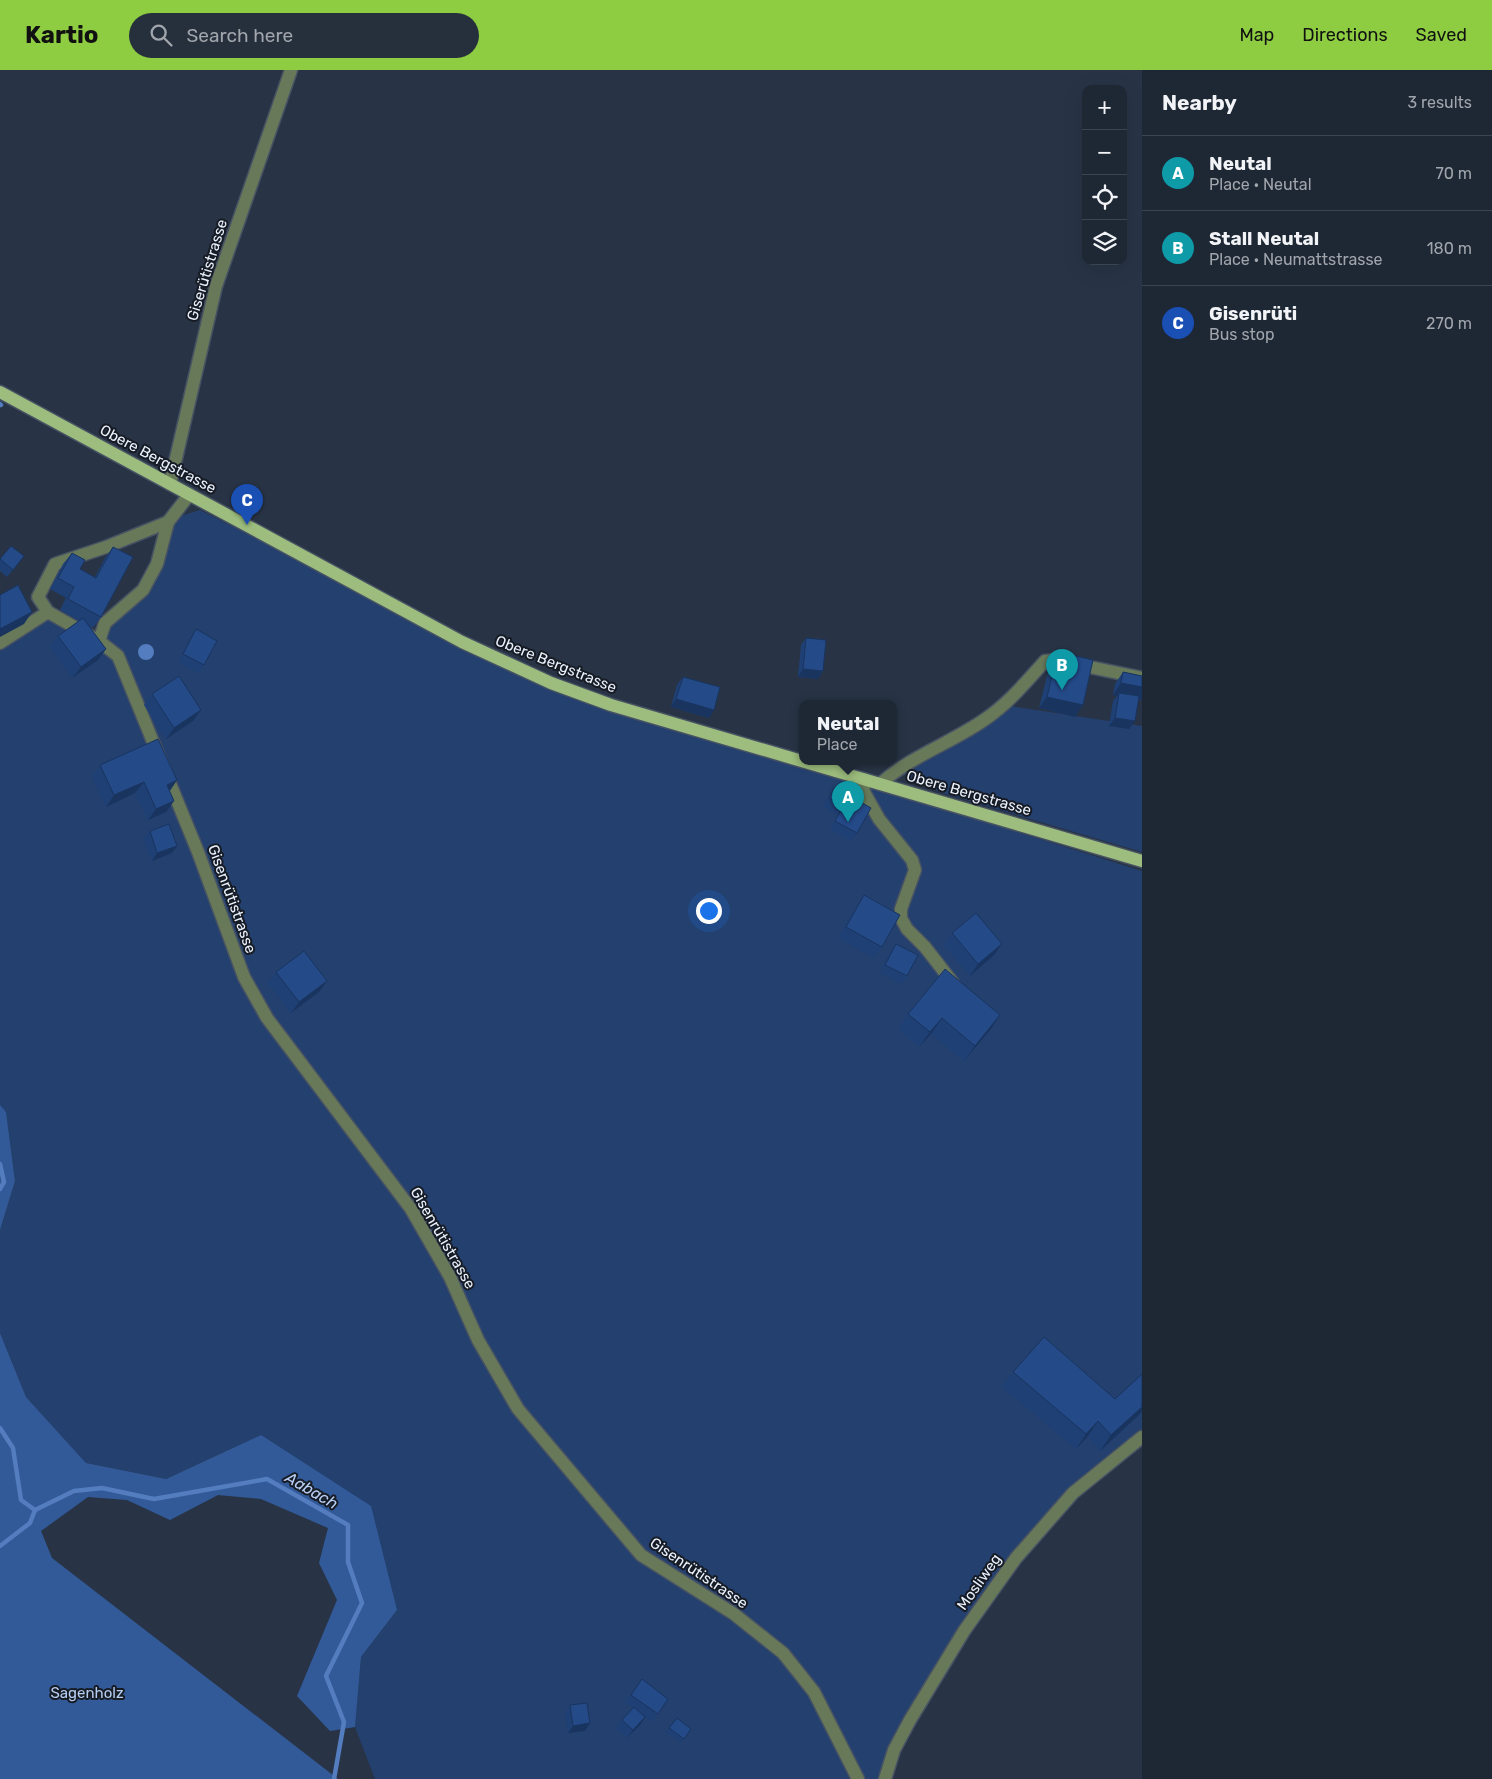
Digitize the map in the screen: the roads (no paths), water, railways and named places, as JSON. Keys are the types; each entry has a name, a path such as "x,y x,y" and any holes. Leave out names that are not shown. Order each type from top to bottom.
{"main road":[{"name":"Obere Bergstrasse","path":"0,392 462,642 551,683 611,706 799,760"},
{"name":"Obere Bergstrasse","path":"815,765 1142,861"}],"street":[{"name":"Giserütistrasse","path":"170,484 216,286 291,70"},
{"path":"99,641 105,623 144,590 157,564 168,522 189,495"},
{"path":"0,643 48,612 38,597 54,564 106,547 168,522"},
{"name":"Gisenrütistrasse","path":"48,612 99,641 118,656 198,852 244,977 267,1018 411,1209 450,1277 478,1340 518,1409 641,1555 734,1614 782,1653 814,1692 858,1779"},
{"path":"880,784 896,769 984,721 1006,703 1045,661 1056,660 1142,678"},
{"path":"863,779 864,792 879,820 907,852 914,865 915,870 901,909 901,918 907,929 925,947 959,991"},
{"name":"Mosliweg","path":"885,1779 894,1750 910,1720 964,1631 1016,1558 1073,1493 1142,1437"}],"waterway":[{"name":"Aabach","path":"0,1164 4,1182 0,1189"},
{"name":"Aabach","path":"0,1428 13,1448 21,1500 35,1510"},
{"name":"Aabach","path":"35,1510 74,1491 102,1488 154,1499 267,1479 348,1525 348,1562 362,1603 326,1676 344,1722 334,1779"},
{"path":"0,1546 30,1523 35,1510"}],"place":[{"name":"Gisenrüti","path":"247,525"},
{"name":"Stall Neutal","path":"1062,690"},
{"name":"Neutal","path":"848,822"}],"park label":[{"name":"Sagenholz","path":"87,1693"}]}
